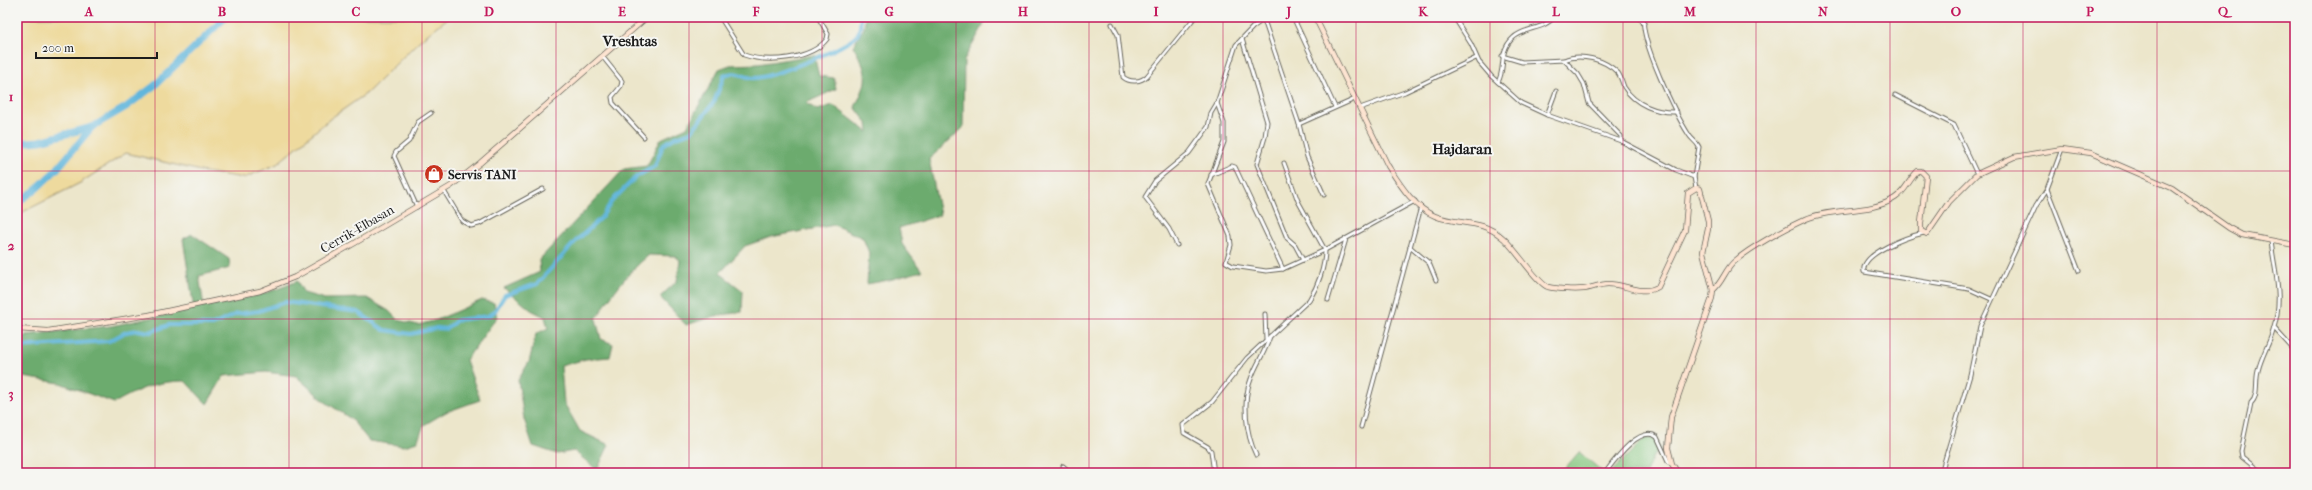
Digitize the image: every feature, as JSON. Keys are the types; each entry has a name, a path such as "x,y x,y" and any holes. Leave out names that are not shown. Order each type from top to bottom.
{"main road":[{"name":"Cerrik-Elbasan","path":"17,329 48,331 113,321 260,291 295,277 444,191 480,163 647,17"},
{"path":"1315,17 1388,166 1415,201 1421,207 1437,217 1477,223 1496,233 1515,250 1538,278 1548,287 1582,289 1607,284 1650,290 1658,287 1663,280 1686,230 1688,193 1696,188 1700,189 1703,195 1708,221 1708,230 1703,252 1713,290 1711,306 1694,345 1671,417 1668,438 1672,464 1678,473"},
{"path":"1713,290 1721,282 1729,266 1751,250 1816,215 1830,211 1886,204 1904,191 1918,171 1922,171 1926,176 1921,230 1928,233 1949,202 1977,174 2014,157 2062,149 2091,153 2172,188 2229,228 2251,238 2295,245"}],"street":[{"path":"720,17 744,55 766,59 787,58 820,47 828,38 818,17"},
{"path":"1112,24 1116,28 1123,77 1127,80 1139,80 1147,76 1195,17"},
{"path":"1293,17 1335,107"},
{"path":"1454,17 1471,44 1476,58 1498,82 1522,103 1547,116 1621,141 1676,170 1694,177"},
{"path":"1498,82 1501,76 1502,56 1512,39 1518,34 1542,26 1554,17"},
{"path":"1638,17 1644,23"},
{"path":"1644,17 1653,62 1690,137 1699,147 1694,177 1696,188"},
{"path":"1177,245 1169,229 1145,197 1155,180 1189,153 1205,133 1211,113 1217,104 1236,45 1266,18 1299,124 1307,157 1324,195"},
{"path":"1242,38 1267,122 1257,164 1287,238 1295,245 1303,260"},
{"path":"602,56 622,80 621,86 612,101 644,137"},
{"path":"1502,56 1522,62 1564,60 1572,56 1590,58 1604,64 1619,74 1630,94 1649,108 1662,112 1677,112"},
{"path":"1360,108 1405,92 1476,58"},
{"path":"1564,60 1578,74 1584,84 1589,102 1621,136 1621,141"},
{"path":"1547,116 1556,92"},
{"path":"1895,94 1954,125 1977,174"},
{"path":"1299,124 1355,99"},
{"path":"1217,104 1222,115 1225,133 1224,142 1208,184 1230,236 1231,245 1226,262 1233,266 1266,271 1283,269 1325,250 1415,201"},
{"path":"417,207 394,156 409,141 418,122 431,113"},
{"path":"1941,473 1970,375 1980,326 1991,299 2047,189 2062,149"},
{"path":"1214,473 1211,451 1203,444 1184,433 1183,425 1212,402 1247,358 1309,300 1318,284 1325,250 1298,201 1284,163"},
{"path":"1211,174 1232,166 1235,167 1283,269"},
{"path":"444,191 462,221 471,226 479,224 543,189"},
{"path":"2047,189 2079,271"},
{"path":"1361,427 1421,207"},
{"path":"1925,233 1903,238 1886,247 1866,263 1864,272 1962,287 1991,299"},
{"path":"1328,300 1346,239"},
{"path":"2262,473 2244,460 2241,451 2251,403 2255,399 2259,368 2274,328 2279,309 2277,271 2272,257 2271,241"},
{"path":"1410,247 1429,263 1436,280"},
{"path":"1265,314 1266,339"},
{"path":"2274,328 2295,351"},
{"path":"1256,455 1250,444 1247,428 1248,386 1270,336"},
{"path":"1605,473 1624,449 1640,437 1648,434 1657,437 1668,461 1672,464"},
{"path":"1063,466 1071,473"}],"green space":[{"path":"865,17 988,17 964,60 963,128 929,159 940,215 899,228 902,244 922,271 867,284 869,253 863,238 834,225 771,237 745,246 720,273 743,291 742,312 715,316 686,325 660,297 677,281 680,260 675,256 649,255 620,285 596,319 601,339 613,344 610,357 586,359 561,366 564,403 580,431 609,445 597,470 574,451 557,454 533,446 524,419 518,380 529,362 536,334 548,328 545,317 531,310 504,288 540,272 539,260 624,169 647,166 661,139 687,127 719,69 730,65 758,64 814,55 819,76 834,78 836,89 806,103 817,110 833,105 868,132 867,123 855,107 863,90 865,76 862,63 853,46 864,28"},
{"path":"192,234 229,259 230,268 199,276 204,306 263,293 297,281 304,293 325,299 367,298 389,311 398,320 418,325 437,320 482,300 494,303 497,317 466,360 480,400 446,412 424,425 417,442 404,446 369,441 351,419 324,401 296,376 266,372 224,376 207,404 185,381 156,384 114,403 60,383 17,376 17,341 26,335 111,326 194,309 183,239"},
{"path":"1645,438 1654,439 1660,451 1653,456 1646,473 1614,473 1612,471"},
{"path":"1579,452 1603,472 1561,473"}],"sand":[{"path":"17,17 449,17 418,42 367,93 331,118 277,164 244,178 205,172 126,153 80,183 17,215"}],"waterway":[{"path":"17,203 34,191 57,169 92,127 126,107 154,86 226,17"},
{"path":"17,347 109,341 126,332 138,330 150,332 169,325 213,325 236,314 259,311 285,302 358,312 384,330 411,334 437,328 446,329 457,320 488,316 495,311 505,295 537,284 576,241 601,218 612,201 636,177 655,166 663,145 674,138 691,132 714,102 724,76 735,73 753,78 762,77 791,68 825,54 840,47 857,35 860,29 861,17"},
{"path":"17,143 40,141 92,127"}],"place":[{"name":"Servis TANI","path":"434,174"}],"district":[{"name":"Vreshtas","path":"630,41"},
{"name":"Hajdaran","path":"1462,149"}]}
